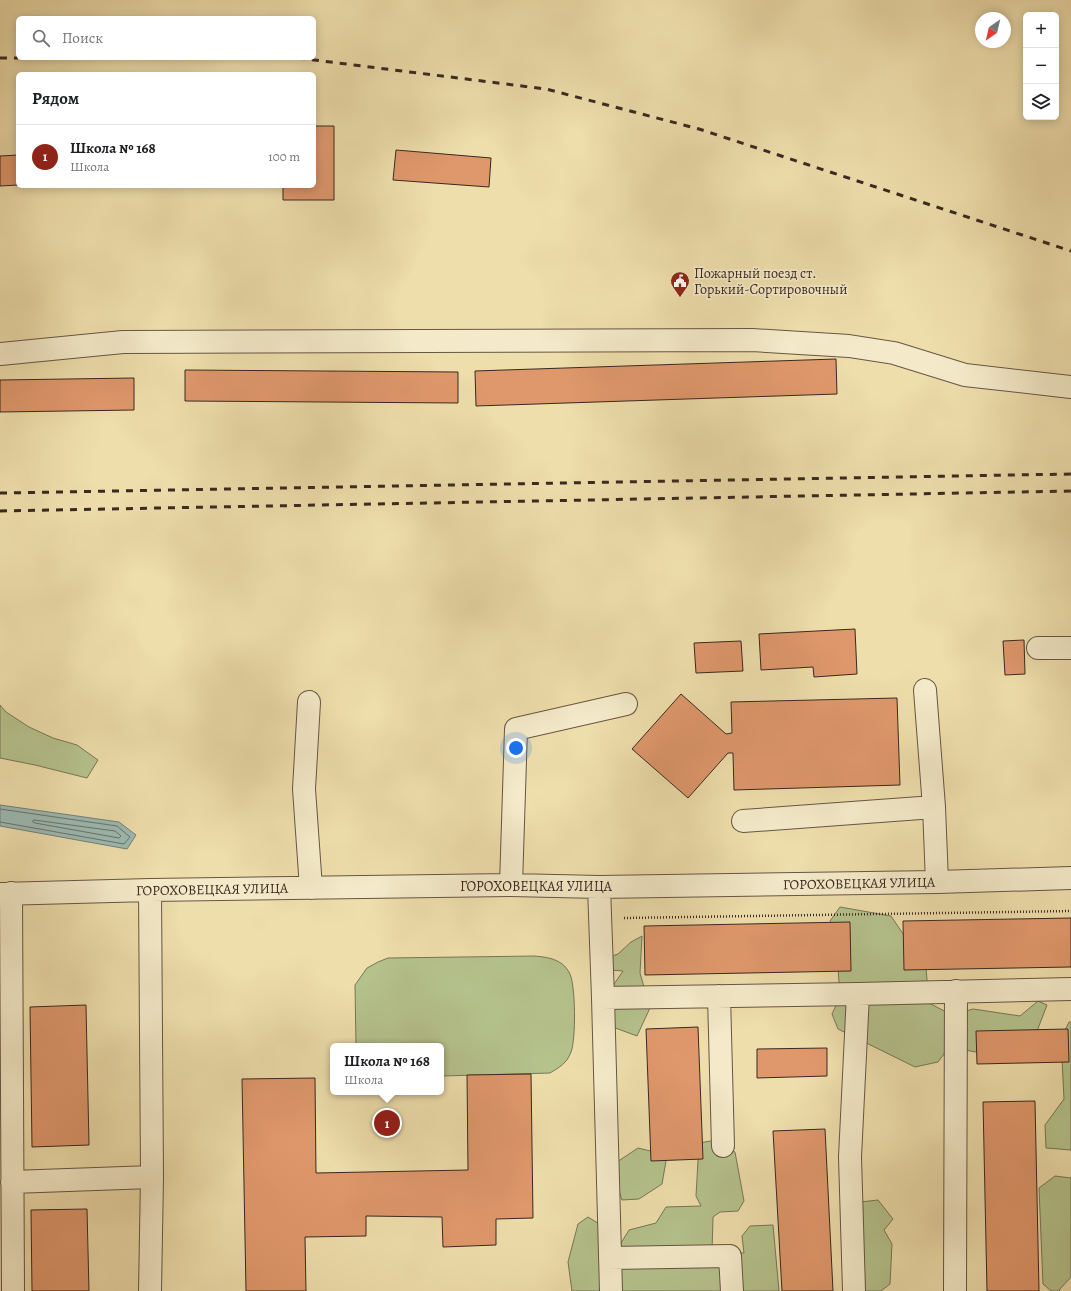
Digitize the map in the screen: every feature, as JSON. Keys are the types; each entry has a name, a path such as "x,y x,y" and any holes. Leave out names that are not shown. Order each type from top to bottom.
{"street":[{"path":"0,354 123,342 752,340 849,346 894,353 965,375 1071,387"},
{"path":"1038,648 1071,648"},
{"path":"925,690 934,807 937,882"},
{"path":"309,702 304,789 311,888"},
{"path":"511,885 516,729 626,704"},
{"path":"743,821 934,807"},
{"name":"ГОРОХОВЕЦКАЯ УЛИЦА","path":"6,894 150,890 511,885 599,887 937,882 1071,878"},
{"path":"599,887 604,998 611,1291"},
{"path":"150,890 152,1177 150,1291"},
{"path":"6,894 13,1291"},
{"path":"604,998 1071,989"},
{"path":"955,1291 956,991"},
{"path":"854,1291 850,1157 858,994"},
{"path":"719,996 723,1146"},
{"path":"12,1182 152,1177"},
{"path":"610,1258 730,1256 732,1291"}],"path":[{"path":"601,919 1071,911"}],"green space":[{"path":"0,705 6,712 29,727 53,738 77,745 98,760 87,778 0,758"},
{"path":"840,907 891,916 926,968 929,1003 952,1015 973,1009 1020,1016 1038,1001 1047,1005 1031,1047 997,1056 949,1047 938,1062 915,1067 838,1029 832,1014 840,997 836,938 830,921"},
{"path":"642,936 640,973 650,1008 637,1036 610,1026 612,987 623,971 611,970 607,958 618,954 631,942"},
{"path":"534,956 558,961 569,972 573,987 574,1036 573,1046 569,1056 560,1067 550,1073 444,1076 444,1043 356,1043 355,985 367,968 388,958"},
{"path":"1069,1022 1071,1022 1071,1150 1046,1148 1045,1125 1064,1099 1061,1039"},
{"path":"716,1140 735,1152 744,1201 738,1211 720,1212 713,1217 712,1252 744,1253 742,1236 750,1226 773,1225 779,1291 572,1291 568,1262 578,1224 588,1217 604,1227 610,1261 629,1230 656,1223 666,1207 701,1206 696,1196 699,1143"},
{"path":"638,1148 667,1155 662,1184 639,1199 622,1200 614,1175 617,1162"},
{"path":"1055,1176 1071,1178 1071,1277 1059,1290 1060,1291 1051,1291 1043,1284 1039,1188"},
{"path":"878,1200 893,1219 884,1230 892,1244 890,1284 881,1291 860,1291 857,1239 863,1230 856,1216 860,1202"}],"water":[{"path":"0,805 119,822 136,835 127,849 0,826"}],"building":[{"path":"316,126 334,126 334,200 283,200 283,188 316,188"},
{"path":"396,150 491,158 489,187 393,180"},
{"path":"16,155 16,185 0,186 0,156"},
{"path":"836,359 837,394 476,406 475,371"},
{"path":"185,370 458,372 458,403 185,401"},
{"path":"134,378 134,410 0,412 0,380"},
{"path":"855,629 857,674 814,677 813,667 761,670 759,634"},
{"path":"1024,640 1025,674 1005,675 1003,641"},
{"path":"741,641 743,671 696,673 694,643"},
{"path":"681,694 726,734 732,733 731,702 897,698 900,785 734,790 733,753 728,753 688,798 632,749"},
{"path":"1071,918 1071,967 904,970 903,921"},
{"path":"850,922 851,971 645,975 644,926"},
{"path":"86,1005 89,1145 32,1147 30,1007"},
{"path":"698,1027 703,1159 651,1161 646,1029"},
{"path":"1068,1029 1069,1062 977,1064 976,1031"},
{"path":"827,1048 827,1076 757,1078 757,1049"},
{"path":"531,1074 533,1218 496,1219 496,1245 443,1247 442,1217 366,1216 366,1236 305,1237 306,1291 246,1291 242,1079 315,1078 316,1173 468,1170 467,1075"},
{"path":"1035,1101 1039,1291 987,1291 983,1102"},
{"path":"825,1129 833,1291 782,1291 773,1131"},
{"path":"87,1209 89,1291 32,1291 31,1210"}],"railway":[{"path":"0,58 16,58"},
{"path":"314,60 546,89 699,129 1071,251"},
{"path":"0,493 1071,474"},
{"path":"0,511 1071,491"}],"place":[{"name":"Пожарный поезд ст. Горький-Сортировочный","path":"680,298"},
{"name":"Школа № 168","path":"387,1123"}]}
